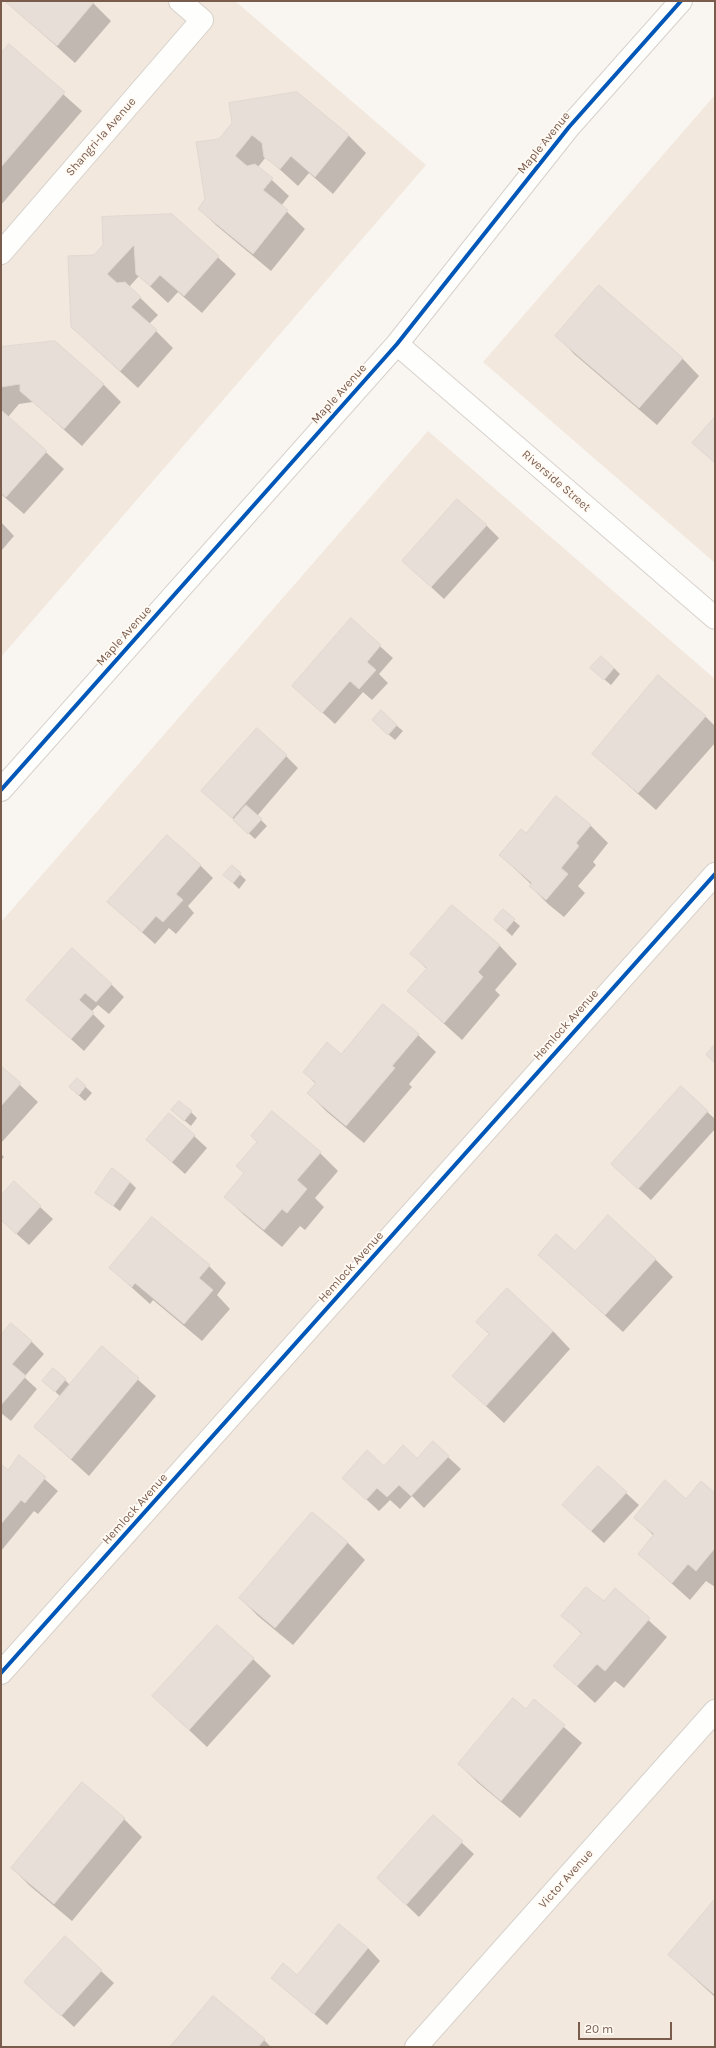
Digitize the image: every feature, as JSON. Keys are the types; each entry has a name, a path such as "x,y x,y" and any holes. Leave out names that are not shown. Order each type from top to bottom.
{"street":[{"name":"Shangri-la Avenue","path":"1,253 202,20 180,1"},
{"name":"Maple Avenue","path":"3,785 397,344 569,127 680,1"},
{"name":"Riverside Street","path":"397,344 715,618"},
{"name":"Hemlock Avenue","path":"1,1673 715,874"},
{"name":"Victor Avenue","path":"416,2047 715,1711"}],"shaded area":[{"path":"1,1 235,1 426,165 1,657"},
{"path":"715,95 715,563 483,362"},
{"path":"428,431 715,679 715,2047 1,2047 1,922"}],"building":[{"path":"5,1 93,1 94,2 57,46"},
{"path":"9,44 65,92 1,167 1,54"},
{"path":"297,92 349,135 315,177 291,156 280,169 264,157 262,143 252,135 235,156 247,166 255,164 273,178 263,190 288,210 253,254 198,209 205,199 196,142 219,139 232,123 229,103"},
{"path":"172,214 219,256 184,296 160,275 150,286 136,274 134,245 107,274 117,283 125,282 141,297 131,307 157,330 120,371 71,327 68,256 94,255 103,245 102,217"},
{"path":"599,285 683,358 639,408 555,336"},
{"path":"55,341 104,384 64,429 20,391 20,384 1,387 1,347"},
{"path":"1,410 47,451 6,497 1,493"},
{"path":"715,417 715,463 692,443"},
{"path":"457,499 487,525 431,587 402,561"},
{"path":"351,618 381,645 367,662 376,670 359,689 350,681 322,713 292,686"},
{"path":"601,656 614,668 604,680 590,668"},
{"path":"658,675 706,716 638,793 592,754"},
{"path":"381,710 397,725 388,735 372,720"},
{"path":"257,728 287,755 232,818 201,791"},
{"path":"556,796 591,825 576,843 579,846 561,868 568,874 546,900 529,886 532,883 499,855 521,829 526,833"},
{"path":"246,805 262,819 248,834 233,820"},
{"path":"167,835 201,865 176,894 183,900 163,922 156,916 142,932 107,902"},
{"path":"232,865 241,873 233,883 223,875"},
{"path":"452,905 500,945 478,972 483,977 444,1023 407,991 427,968 410,954"},
{"path":"503,909 515,919 506,930 494,920"},
{"path":"72,948 112,984 96,1002 85,993 79,1000 94,1013 71,1039 26,1000"},
{"path":"383,1004 419,1034 392,1066 395,1068 346,1126 307,1093 316,1083 303,1072 327,1042 341,1054"},
{"path":"715,1044 715,1063 706,1055"},
{"path":"1,1066 21,1083 1,1106"},
{"path":"77,1078 86,1086 79,1095 69,1087"},
{"path":"681,1086 708,1111 638,1189 611,1164"},
{"path":"179,1101 192,1111 184,1121 171,1110"},
{"path":"272,1111 321,1152 297,1180 307,1189 287,1213 282,1209 264,1230 224,1197 244,1173 236,1166 257,1142 251,1136"},
{"path":"169,1113 195,1135 172,1162 146,1140"},
{"path":"112,1168 130,1182 113,1206 95,1193"},
{"path":"14,1181 41,1206 16,1234 1,1220 1,1196"},
{"path":"608,1215 656,1259 605,1315 538,1255 556,1234 575,1251"},
{"path":"152,1217 210,1265 199,1278 213,1290 184,1324 135,1283 132,1287 109,1268"},
{"path":"507,1288 553,1331 486,1406 452,1376 489,1334 476,1322"},
{"path":"11,1323 32,1341 12,1364 26,1376 1,1405 1,1335"},
{"path":"102,1346 139,1378 71,1459 34,1427"},
{"path":"53,1368 66,1379 55,1392 42,1381"},
{"path":"433,1441 449,1456 411,1496 399,1485 387,1497 377,1488 366,1500 342,1478 367,1450 384,1466 403,1445 417,1458"},
{"path":"19,1455 46,1477 25,1503 21,1500 1,1524 1,1464 8,1470"},
{"path":"598,1466 627,1492 591,1531 562,1505"},
{"path":"665,1480 686,1499 701,1481 715,1493 715,1548 696,1571 688,1564 672,1583 638,1554 654,1534 634,1518"},
{"path":"312,1512 348,1542 275,1628 239,1598"},
{"path":"586,1587 604,1601 615,1588 650,1618 605,1671 597,1664 577,1686 553,1666 582,1633 561,1616"},
{"path":"217,1625 254,1658 189,1730 152,1696"},
{"path":"513,1698 526,1709 534,1699 565,1725 501,1801 458,1764"},
{"path":"82,1782 125,1818 54,1904 11,1868"},
{"path":"433,1815 463,1841 406,1905 377,1878"},
{"path":"715,1899 715,1995 668,1955"},
{"path":"339,1924 368,1948 314,2014 271,1978 283,1963 297,1975"},
{"path":"65,1936 102,1970 61,2016 24,1982"},
{"path":"213,1996 265,2039 258,2047 170,2047"}],"cycle path":[{"path":"1,790 397,344 569,127 681,1"},
{"path":"1,1673 715,874"}]}
